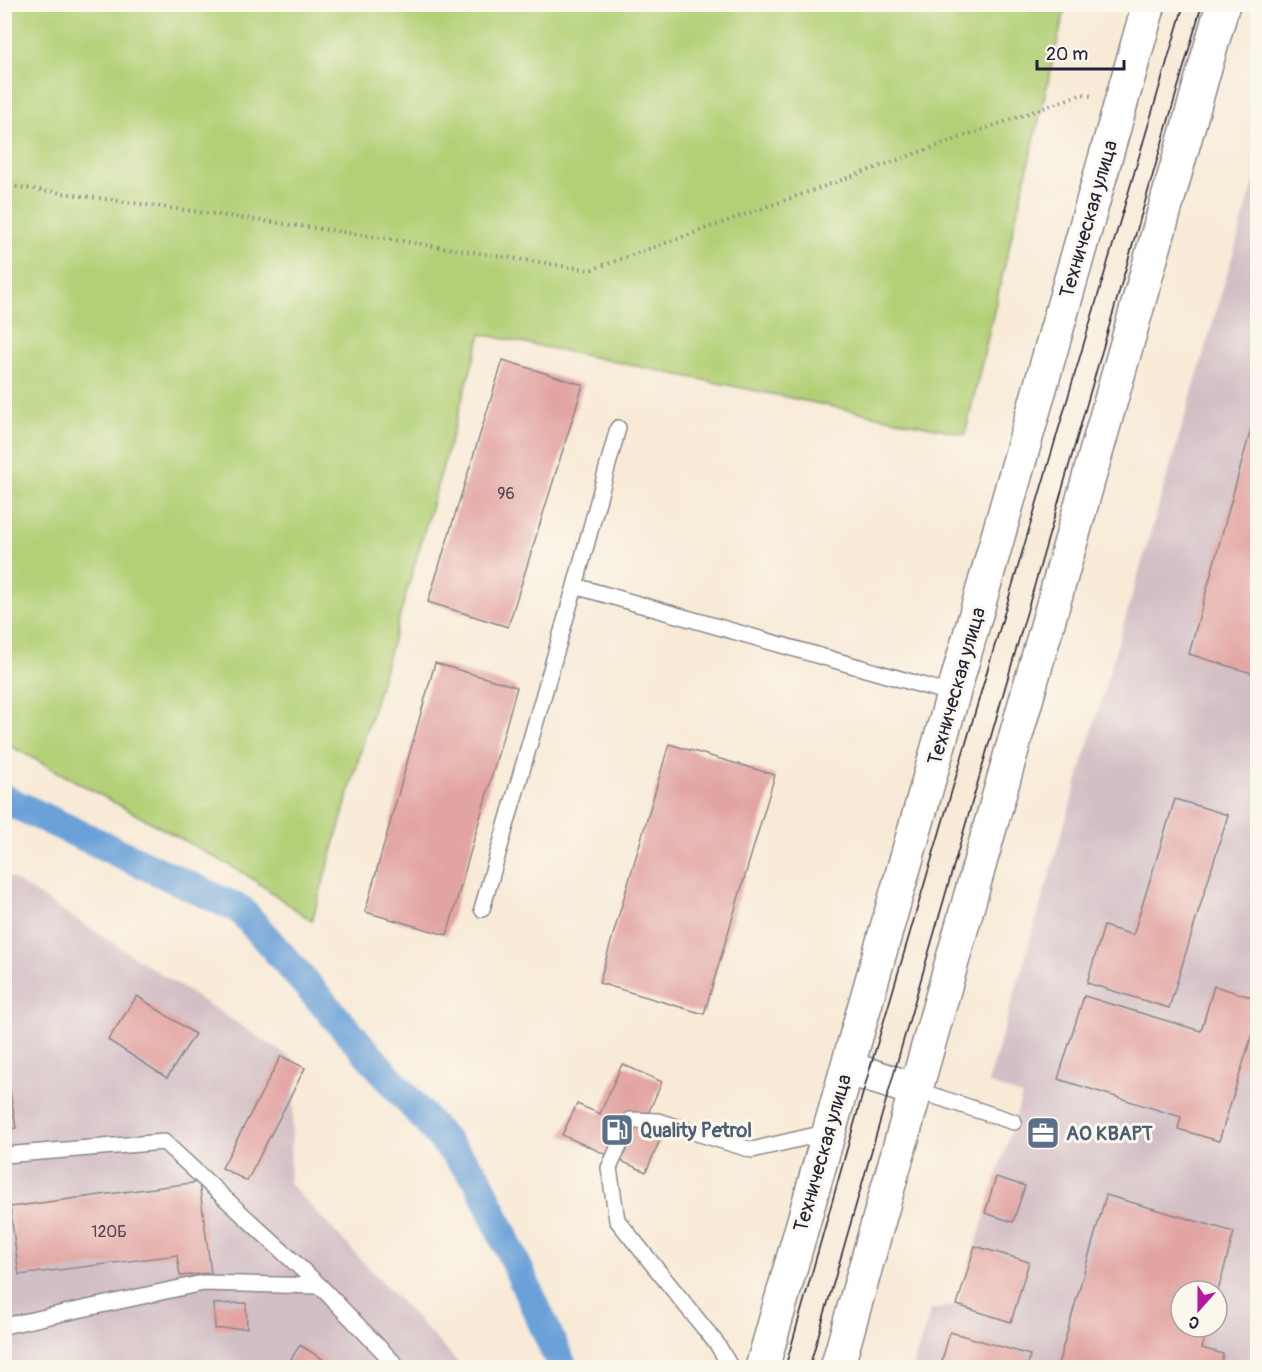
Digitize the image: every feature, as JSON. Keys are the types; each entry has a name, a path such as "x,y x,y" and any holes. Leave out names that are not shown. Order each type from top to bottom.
{"main road":[{"name":"Техническая улица","path":"762,1368 1149,4"},
{"path":"837,1368 1223,4"},
{"path":"847,1068 916,1090"}],"lane":[{"path":"482,909 618,428"},
{"path":"575,586 953,694"},
{"path":"916,1090 1014,1122"},
{"path":"731,1368 717,1344 617,1220 609,1168 631,1120 658,1121 752,1150 829,1132"},
{"path":"4,1155 164,1142 320,1286 399,1368"},
{"path":"4,1326 203,1283 320,1286"}],"path":[{"path":"4,185 336,231 590,270 1082,94 1122,101"}],"shaded area":[{"path":"1257,173 1257,1367 912,1368 931,1310 957,1305 1022,1096 988,1083"},
{"path":"4,873 296,1061 289,1183 462,1367 5,1367"}],"green space":[{"path":"4,5 1066,5 965,434 481,334 312,921 244,873 5,743"}],"building":[{"path":"503,360 583,385 508,627 428,602"},
{"path":"1258,408 1258,675 1189,654"},
{"path":"435,663 517,687 447,935 365,912"},
{"path":"669,744 775,775 704,1014 599,983"},
{"path":"1175,799 1228,815 1169,1008 1087,983 1104,926 1133,935"},
{"path":"1214,986 1258,999 1258,1015 1219,1141 1178,1129 1181,1117 1058,1079 1084,996 1201,1031"},
{"path":"137,996 195,1034 167,1078 108,1040"},
{"path":"4,1056 16,1128 4,1130"},
{"path":"281,1056 305,1068 247,1181 222,1168"},
{"path":"622,1064 662,1082 640,1132 660,1140 646,1172 562,1135 577,1104 600,1114"},
{"path":"996,1177 1025,1186 1013,1222 985,1213"},
{"path":"199,1182 211,1273 180,1276 177,1255 19,1275 10,1207"},
{"path":"1106,1195 1234,1232 1221,1279 1169,1279 1169,1339 1205,1339 1202,1348 1223,1354 1220,1368 1057,1368"},
{"path":"975,1246 1029,1262 1011,1322 957,1305"},
{"path":"246,1303 247,1328 215,1329 214,1304"},
{"path":"950,1332 1030,1355 1027,1368 940,1368"},
{"path":"300,1345 337,1368 291,1368 287,1365"},
{"path":"205,1362 205,1368 160,1368 160,1366"}],"waterway":[{"path":"4,799 241,910 477,1178 563,1368"}],"tram line":[{"path":"785,1368 868,1075 1184,4"},
{"path":"809,1368 1202,4"}],"place":[{"name":"Quality Petrol","path":"617,1130"},
{"name":"АО КВАРТ","path":"1043,1133"}]}
